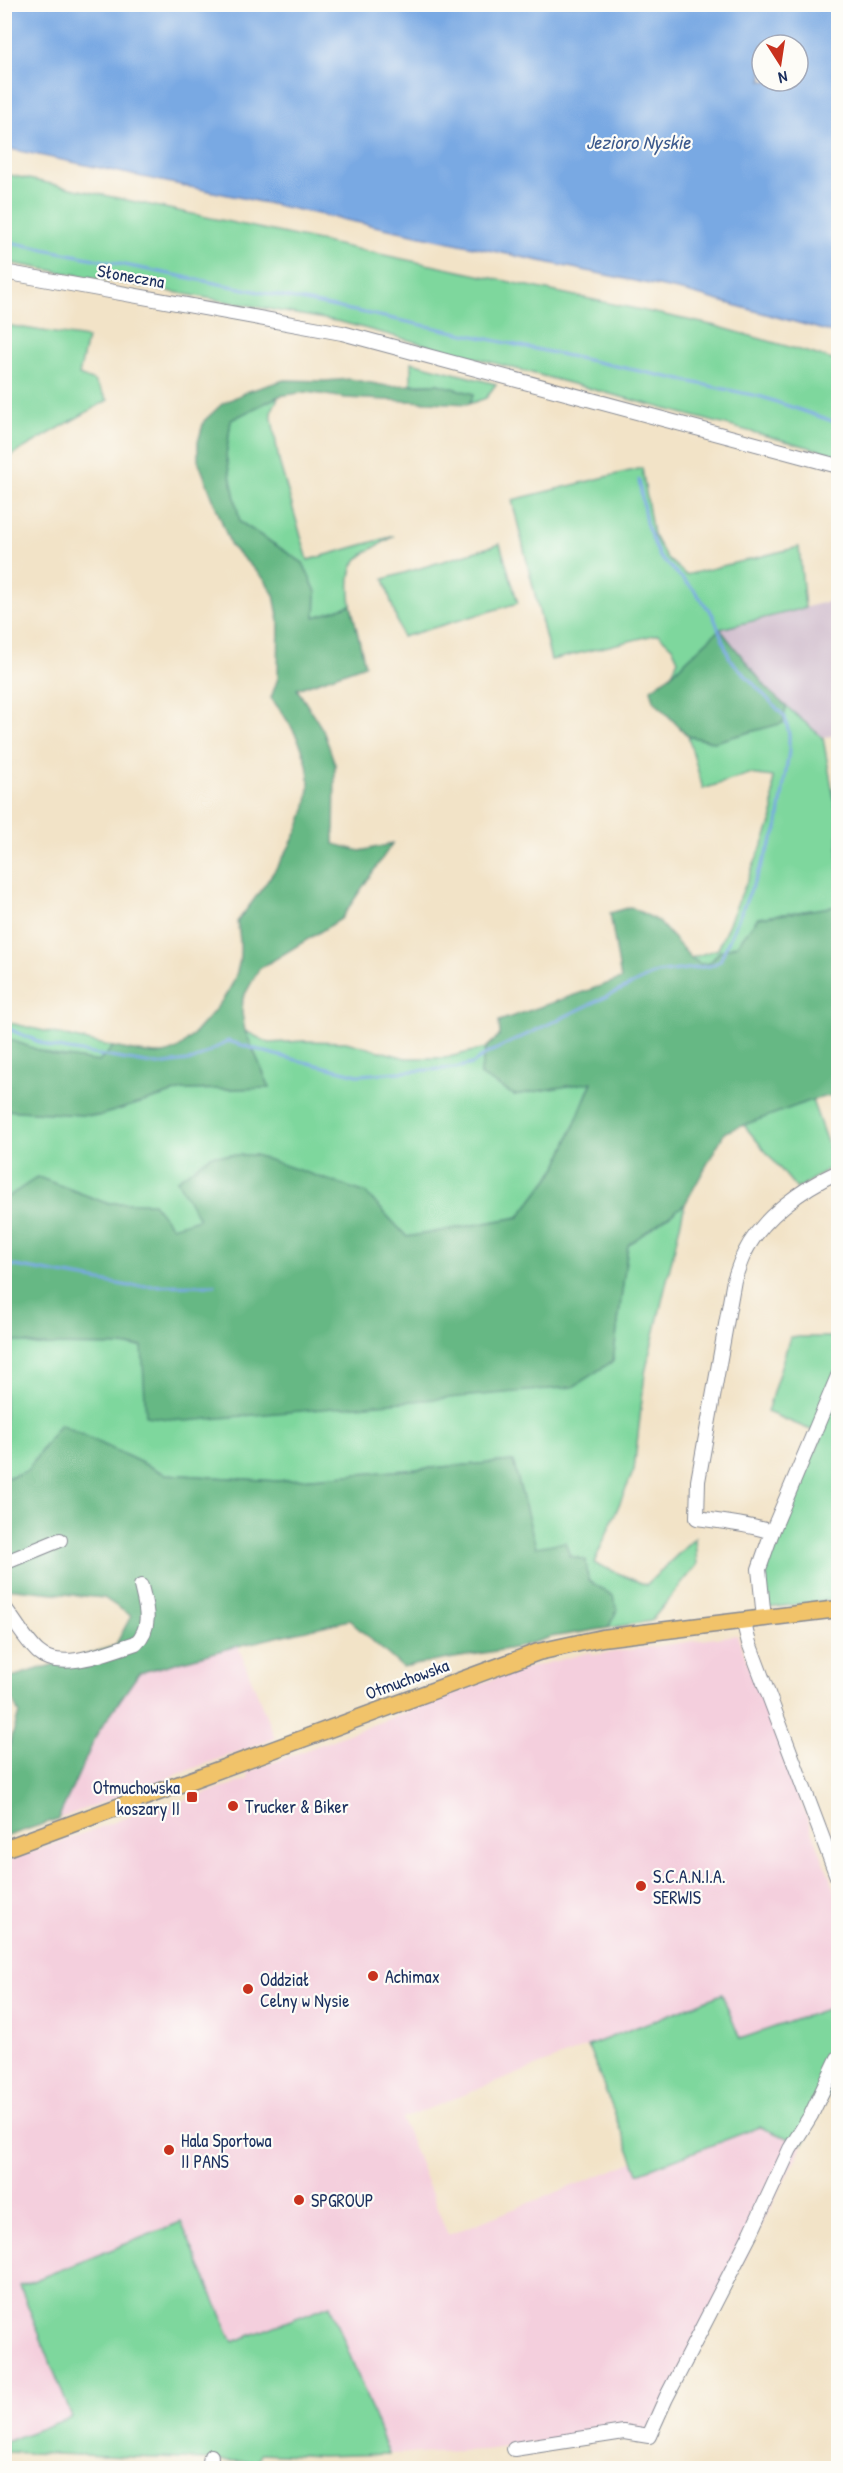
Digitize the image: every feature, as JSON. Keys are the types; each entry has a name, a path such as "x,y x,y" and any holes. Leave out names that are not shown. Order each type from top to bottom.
{"main road":[{"name":"Otmuchowska","path":"4,1849 538,1652 602,1638 838,1610"}],"street":[{"name":"Słoneczna","path":"4,272 342,333 838,466"},
{"path":"772,1532 749,1525 733,1525 697,1518 698,1481 734,1280 744,1253 761,1230 815,1182 838,1172"},
{"path":"764,1618 759,1569 772,1532 838,1376"},
{"path":"4,1563 60,1540"},
{"path":"4,1607 36,1651 48,1659 65,1662 136,1643 145,1635 148,1623 141,1586"},
{"path":"743,1620 748,1643 838,1879"},
{"path":"514,2449 624,2432 649,2436 666,2398 766,2203 790,2149 811,2115 838,2058"}],"shaded area":[{"path":"838,599 838,734 823,738 770,692 720,629"},
{"path":"737,1635 838,1898 838,2005 739,2039 722,1994 402,2119 448,2235 633,2162 638,2173 759,2127 803,2144 655,2433 624,2430 485,2450 389,2454 330,2305 72,2417 5,2442 5,1862 166,1803 180,1802 249,1779 248,1772 512,1672 591,1652 593,1655"},
{"path":"238,1646 275,1738 58,1819 98,1732 139,1673"}],"green space":[{"path":"5,174 716,326 824,357 838,362 838,455 341,322 5,262"},
{"path":"5,325 87,338 79,375 94,381 108,400 5,459"},
{"path":"411,362 496,384 486,398 469,404 474,394 438,384 411,384"},
{"path":"350,379 387,386 438,384 474,394 469,404 346,398 306,392 279,396 231,420 226,456 240,522 303,563 316,592 315,617 351,605 365,665 297,689 323,730 335,764 334,844 360,851 392,844 341,919 259,969 243,998 242,1013 245,1031 270,1088 182,1090 98,1116 5,1110 5,1038 52,1055 99,1062 113,1047 149,1053 168,1053 182,1046 192,1036 220,1003 234,980 240,954 237,922 272,875 293,839 307,803 309,785 306,761 298,738 271,698 278,678 279,621 274,595 265,580 231,546 198,460 198,442 204,421 222,404 246,392 284,380"},
{"path":"279,396 271,412 279,461 308,560 394,536 356,561 350,577 351,605 315,618 316,592 303,563 240,522 226,456 231,420"},
{"path":"642,468 653,534 666,557 686,575 799,547 805,608 720,629 671,675 678,660 672,647 658,634 551,660 512,500"},
{"path":"500,544 518,603 402,637 384,579"},
{"path":"720,629 770,692 786,706 783,723 714,742 688,736 654,701 651,689 671,675"},
{"path":"786,706 823,738 838,820 838,906 758,918 737,945 719,952 710,963 700,964 691,958 718,949 767,834 773,817 773,777 749,774 703,789 688,736 714,742 783,723"},
{"path":"838,906 838,1094 812,1100 725,1132 685,1204 628,1245 613,1361 573,1387 186,1421 146,1416 142,1346 37,1345 5,1339 5,1199 38,1177 106,1203 153,1203 172,1227 199,1219 177,1180 212,1155 255,1155 366,1193 407,1237 519,1217 557,1167 592,1082 514,1095 480,1075 486,1048 500,1035 499,1021 621,979 610,913 631,907 658,921 691,958 700,964 710,963 719,952 737,945 758,918"},
{"path":"5,1020 113,1047 99,1062 52,1055 5,1038"},
{"path":"245,1031 269,1043 346,1042 406,1058 445,1058 486,1048 480,1075 514,1095 592,1081 557,1167 519,1217 407,1237 366,1193 177,1180 200,1219 171,1228 153,1204 106,1203 38,1177 5,1199 5,1110 98,1116 182,1090 270,1088"},
{"path":"812,1100 835,1165 797,1189 743,1124"},
{"path":"685,1204 645,1373 634,1470 594,1563 646,1585 695,1538 697,1565 651,1621 608,1628 617,1610 613,1596 536,1548 513,1461 277,1481 165,1474 60,1424 27,1471 5,1478 4,1339 37,1345 143,1346 146,1416 613,1361 628,1245"},
{"path":"790,1337 838,1337 838,1599 769,1608 764,1572 800,1481 823,1435 767,1412"},
{"path":"60,1424 165,1474 277,1481 513,1461 536,1547 565,1542 570,1556 586,1560 588,1580 613,1596 617,1610 608,1628 551,1637 519,1647 402,1667 349,1620 238,1646 139,1673 98,1732 58,1819 5,1837 5,1760 19,1713 5,1686 5,1679 115,1646 131,1616 104,1598 5,1588 4,1479 27,1471"},
{"path":"722,1994 740,2039 838,2005 838,2074 803,2144 759,2127 638,2173 588,2046"},
{"path":"181,2222 233,2342 330,2305 389,2454 320,2456 261,2453 257,2462 5,2452 5,2442 72,2417 20,2286"}],"water":[{"name":"Jezioro Nyskie","path":"5,4 838,5 838,334 687,292 5,148"}],"waterway":[{"path":"4,241 370,314 762,397 838,423"},
{"path":"4,1027 51,1047 158,1065 194,1060 228,1041 358,1075 455,1068 472,1064 488,1053 656,973 710,966 720,961 777,829 789,751 789,734 785,717 730,659 713,615 694,590 659,556 646,523 639,480"},
{"path":"4,1264 129,1286 215,1285"}],"place":[{"name":"Otmuchowska koszary II","path":"192,1797"},
{"name":"Trucker & Biker","path":"233,1806"},
{"name":"S.C.A.N.I.A. SERWIS","path":"641,1886"},
{"name":"Achimax","path":"373,1976"},
{"name":"Oddział Celny w Nysie","path":"248,1989"},
{"name":"Hala Sportowa II PANS","path":"169,2150"},
{"name":"SPGROUP","path":"299,2200"}]}
